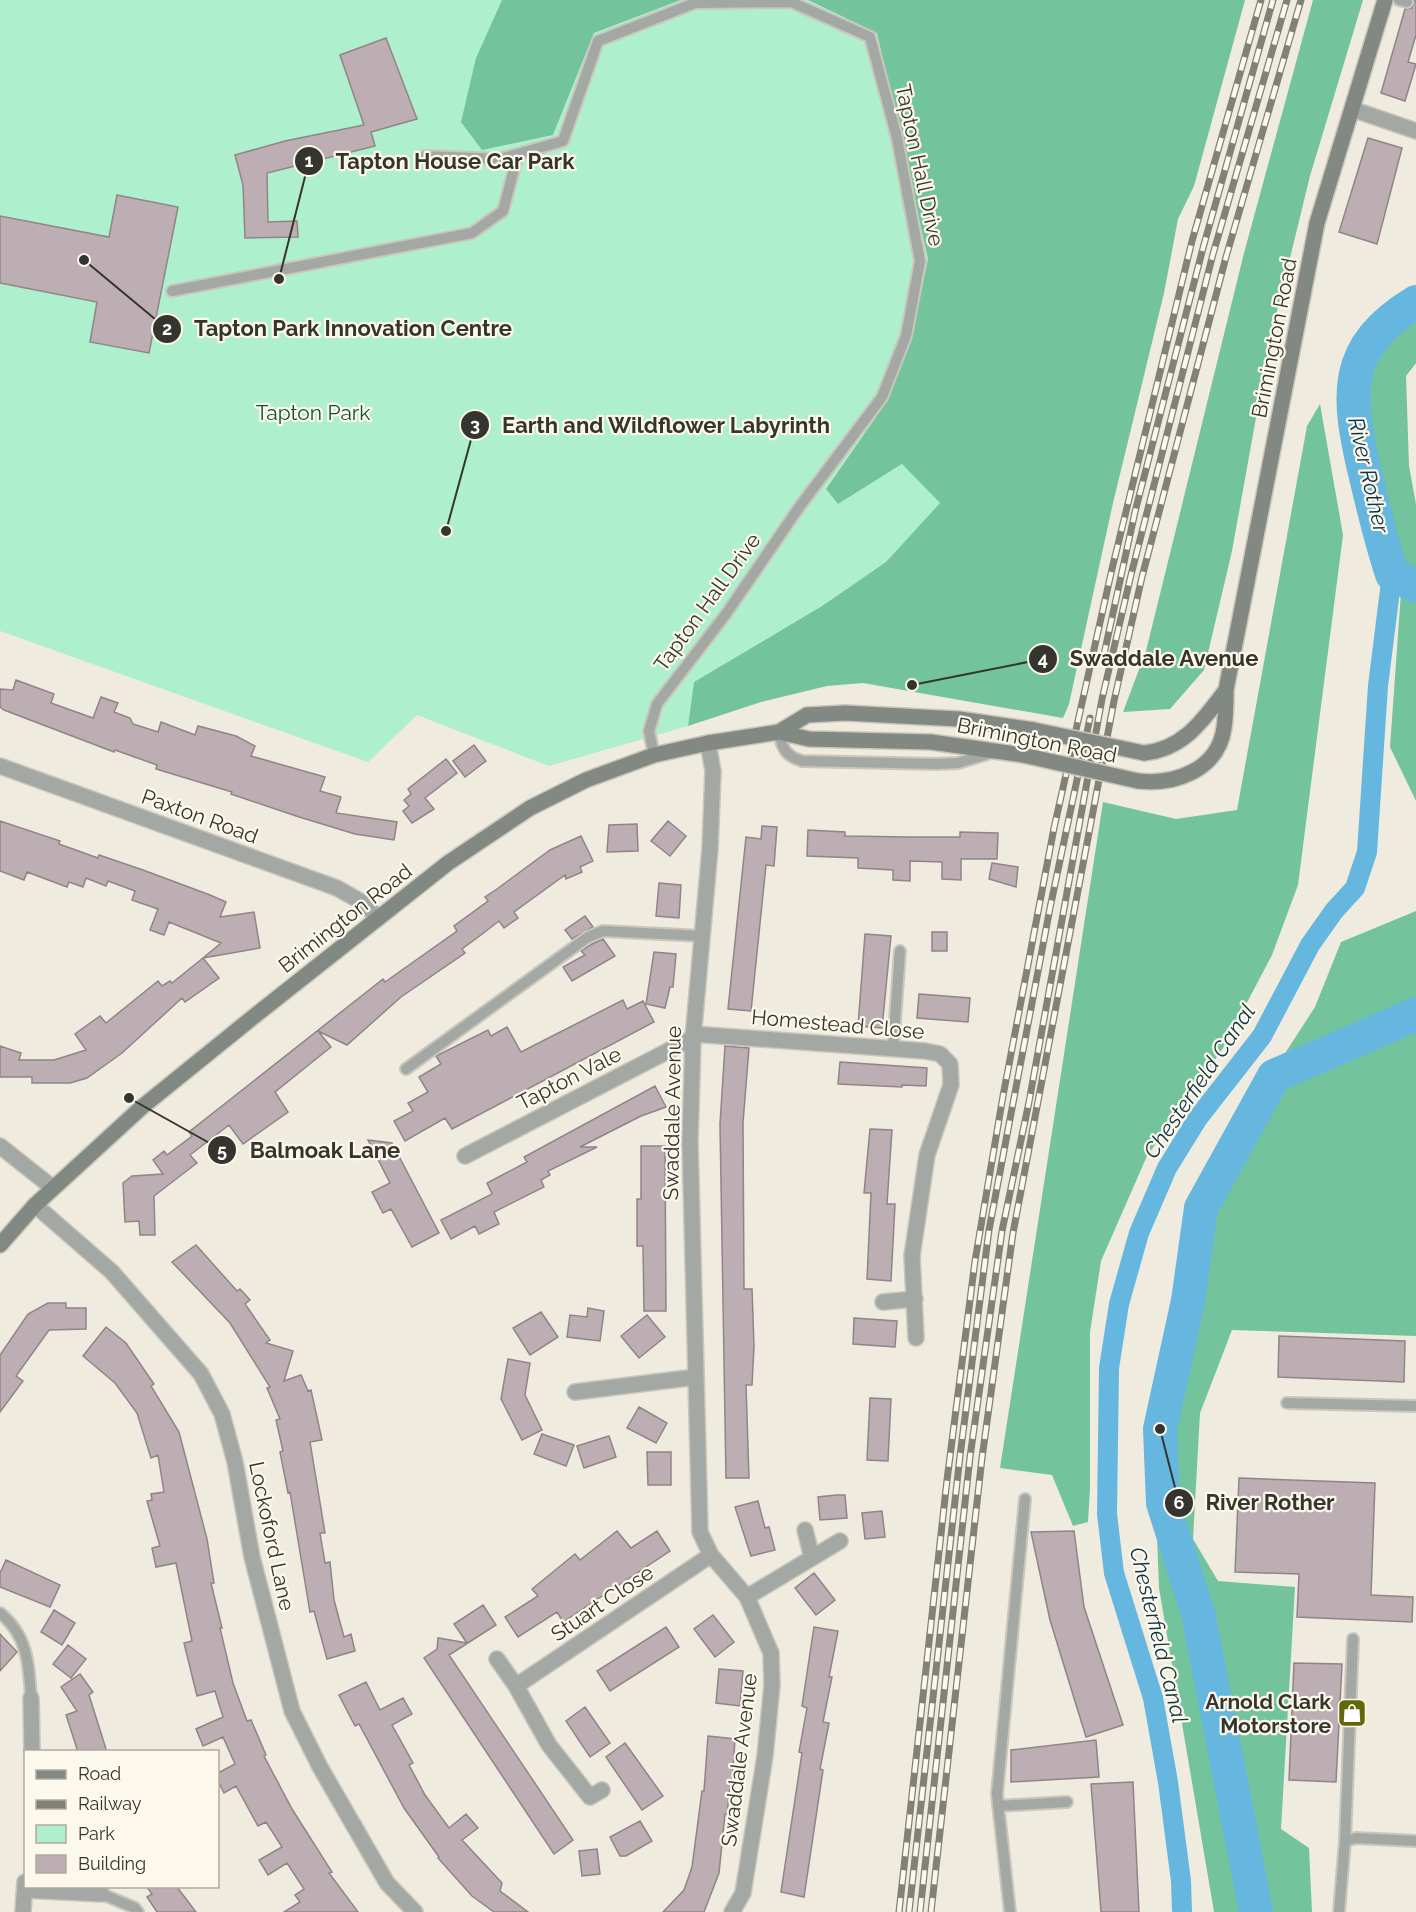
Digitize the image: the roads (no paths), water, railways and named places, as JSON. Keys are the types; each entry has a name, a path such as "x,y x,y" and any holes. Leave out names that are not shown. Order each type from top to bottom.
{"main road":[{"name":"Brimington Road","path":"0,1245 35,1205 142,1107 377,919 448,863 530,808 586,780 654,755 708,743 779,732 809,739 888,740 997,750 1138,781 1171,780 1202,766 1222,736 1226,690 1317,224 1385,0"},
{"name":"Brimington Road","path":"779,732 807,715 845,713 959,719 1034,730 1144,753 1175,745 1190,735 1226,690"}],"street":[{"path":"1352,109 1416,131"},
{"name":"Swaddale Avenue","path":"708,743 713,771 710,849 693,1036 690,1141 700,1532 711,1555 747,1597 771,1653 772,1684 765,1756 744,1893 732,1912"},
{"name":"Paxton Road","path":"0,766 337,888 367,905 377,919"},
{"name":"Homestead Close","path":"693,1036 893,1048 940,1054 950,1064 951,1085 927,1155 912,1256 916,1338"},
{"name":"Tapton Vale","path":"465,1156 693,1036"},
{"path":"0,1146 53,1188"},
{"name":"Lockoford Lane","path":"35,1205 112,1272 201,1374 222,1414 252,1557 292,1711 320,1767 387,1883 415,1912"},
{"path":"883,1302 915,1299"},
{"path":"575,1392 696,1377"},
{"path":"805,1530 812,1558"},
{"path":"747,1597 840,1541"},
{"name":"Stuart Close","path":"516,1686 711,1555"},
{"path":"497,1659 516,1686 549,1745 590,1797 602,1790"},
{"path":"31,1698 32,1750"},
{"path":"23,1912 25,1888"},
{"path":"44,1888 102,1894"}],"lane":[{"name":"Tapton Hall Drive","path":"425,156 500,159 563,141 598,41 695,3 791,2 870,37 897,138 920,261 906,336 882,397 800,506 726,614 657,704 649,731 654,755"},
{"path":"172,291 472,234 503,211 518,154"},
{"path":"779,732 782,749 791,757 802,761 958,763 997,750"},
{"path":"406,1069 588,938 603,931 702,936"},
{"path":"893,1048 900,951"},
{"path":"1287,1403 1416,1406"},
{"path":"1010,1912 998,1806 1005,1699 1016,1616 1025,1499"},
{"path":"0,1613 13,1624 25,1644 31,1698"},
{"path":"1339,1912 1345,1841 1353,1639"},
{"path":"998,1806 1067,1802"},
{"path":"1345,1841 1356,1838 1416,1841"},
{"path":"102,1894 135,1908 138,1912"}],"waterway":[{"name":"River Rother","path":"1416,302 1392,319 1374,337 1362,356 1353,397 1359,445 1377,524 1392,574 1416,586"},
{"name":"Chesterfield Canal","path":"1182,1912 1181,1881 1168,1782 1153,1698 1114,1573 1107,1514 1109,1368 1119,1304 1139,1233 1167,1168 1198,1118 1262,1036 1310,945 1334,911 1355,888 1367,852 1378,686 1392,574"},
{"name":"River Rother","path":"1256,1912 1198,1613 1163,1503 1160,1429 1188,1301 1201,1208 1274,1076 1416,1014"}],"railway":[{"path":"899,1912 947,1480 975,1261 1003,1096 1054,828 1112,569 1192,241 1261,0"},
{"path":"1103,659 1135,512 1203,248 1273,0"},
{"path":"920,1912 970,1457 1002,1231 1029,1102 1102,699 1131,575 1213,254 1287,0"},
{"path":"931,1912 982,1458 1013,1233 1114,701 1142,577 1226,257 1301,0"},
{"path":"909,1912 960,1456 989,1230 1050,908 1090,718"}],"place":[{"name":"Tapton Park Innovation Centre","path":"84,260"},
{"name":"Tapton House Car Park","path":"279,279"},
{"name":"Earth and Wildflower Labyrinth","path":"446,531"},
{"name":"Swaddale Avenue","path":"912,685"},
{"name":"Balmoak Lane","path":"129,1098"},
{"name":"River Rother","path":"1160,1429"},
{"name":"Arnold Clark Motorstore","path":"1352,1713"}],"park label":[{"name":"Tapton Park","path":"313,412"}]}
